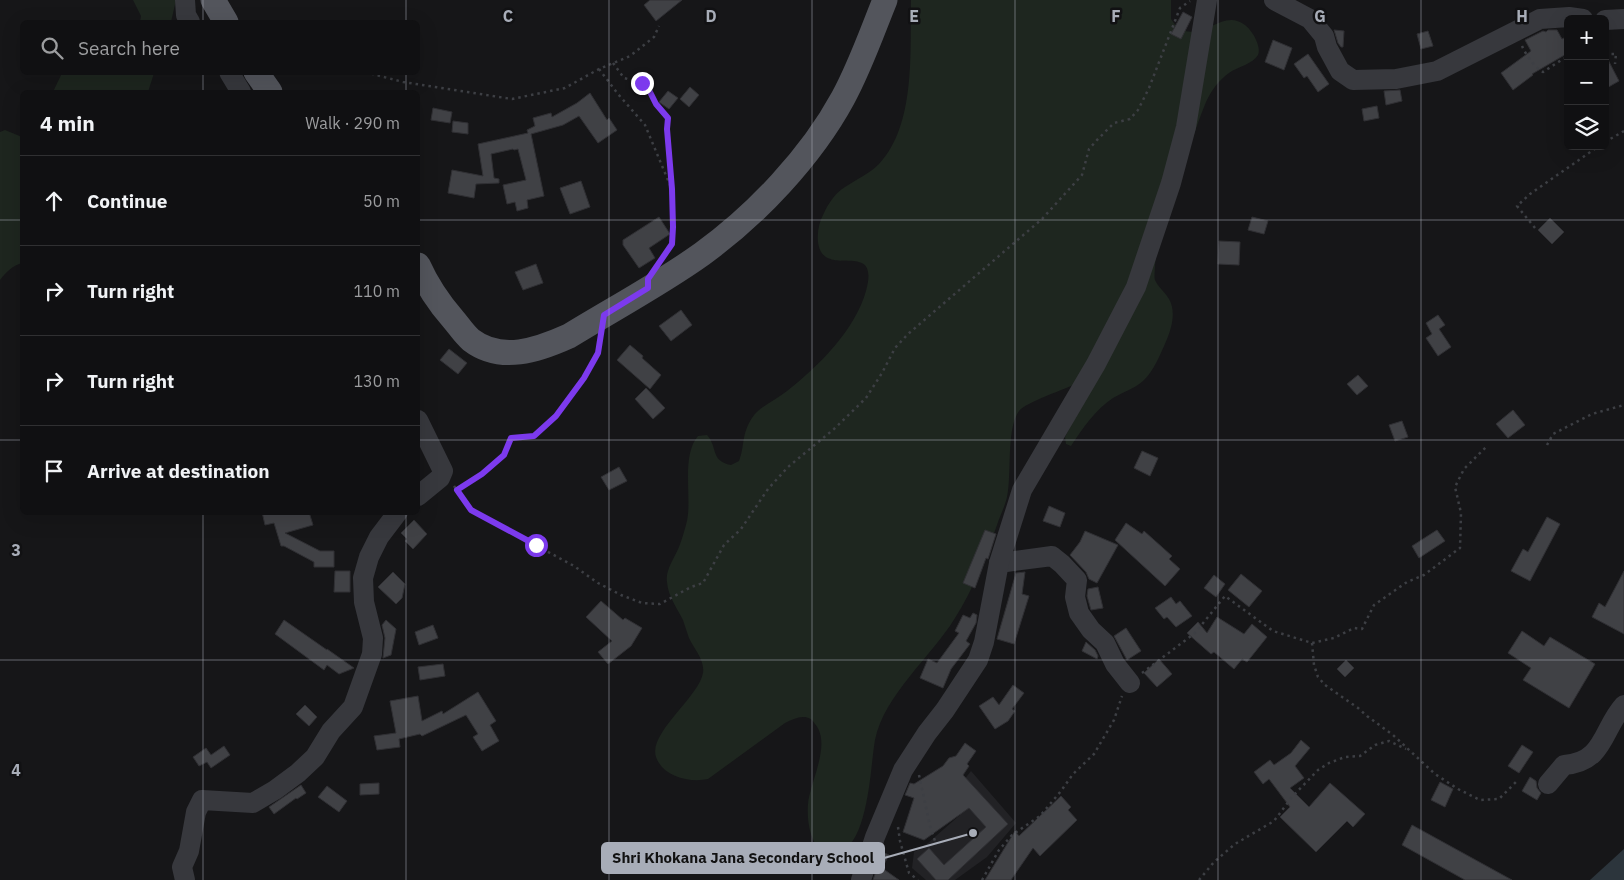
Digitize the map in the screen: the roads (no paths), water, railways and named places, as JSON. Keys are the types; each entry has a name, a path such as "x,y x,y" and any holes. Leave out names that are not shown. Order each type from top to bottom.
{"main road":[{"path":"212,0 225,20"},
{"path":"420,270 425,282 445,310 470,339 489,350 507,353 525,352 570,336 702,254 738,225 783,180 811,146 843,98 885,0"},
{"path":"258,75 269,90"}],"street":[{"path":"185,0 186,15 189,20"},
{"path":"861,880 874,837 902,770 978,660 984,642 999,563 1022,490 1096,364 1136,287 1171,183 1186,127 1207,0"},
{"path":"1274,0 1310,19 1324,36 1327,47 1340,72 1353,80 1396,79 1437,70 1540,19 1564,17"},
{"path":"1609,20 1624,19"},
{"path":"231,75 240,90"},
{"path":"420,424 443,471 440,478 420,494"},
{"path":"185,880 182,867 189,851 196,812 202,800 253,803 275,790 298,773 315,757 330,731 353,707 372,654 373,638 364,602 363,578 369,557 378,538 396,515"},
{"path":"999,563 1052,556 1062,564 1077,580 1075,597 1079,613 1090,630 1105,643 1115,664 1130,682"},
{"path":"1548,784 1564,765 1578,764 1598,750 1624,705"}],"place":[{"name":"Shri Khokana Jana Secondary School","path":"973,833"}]}
